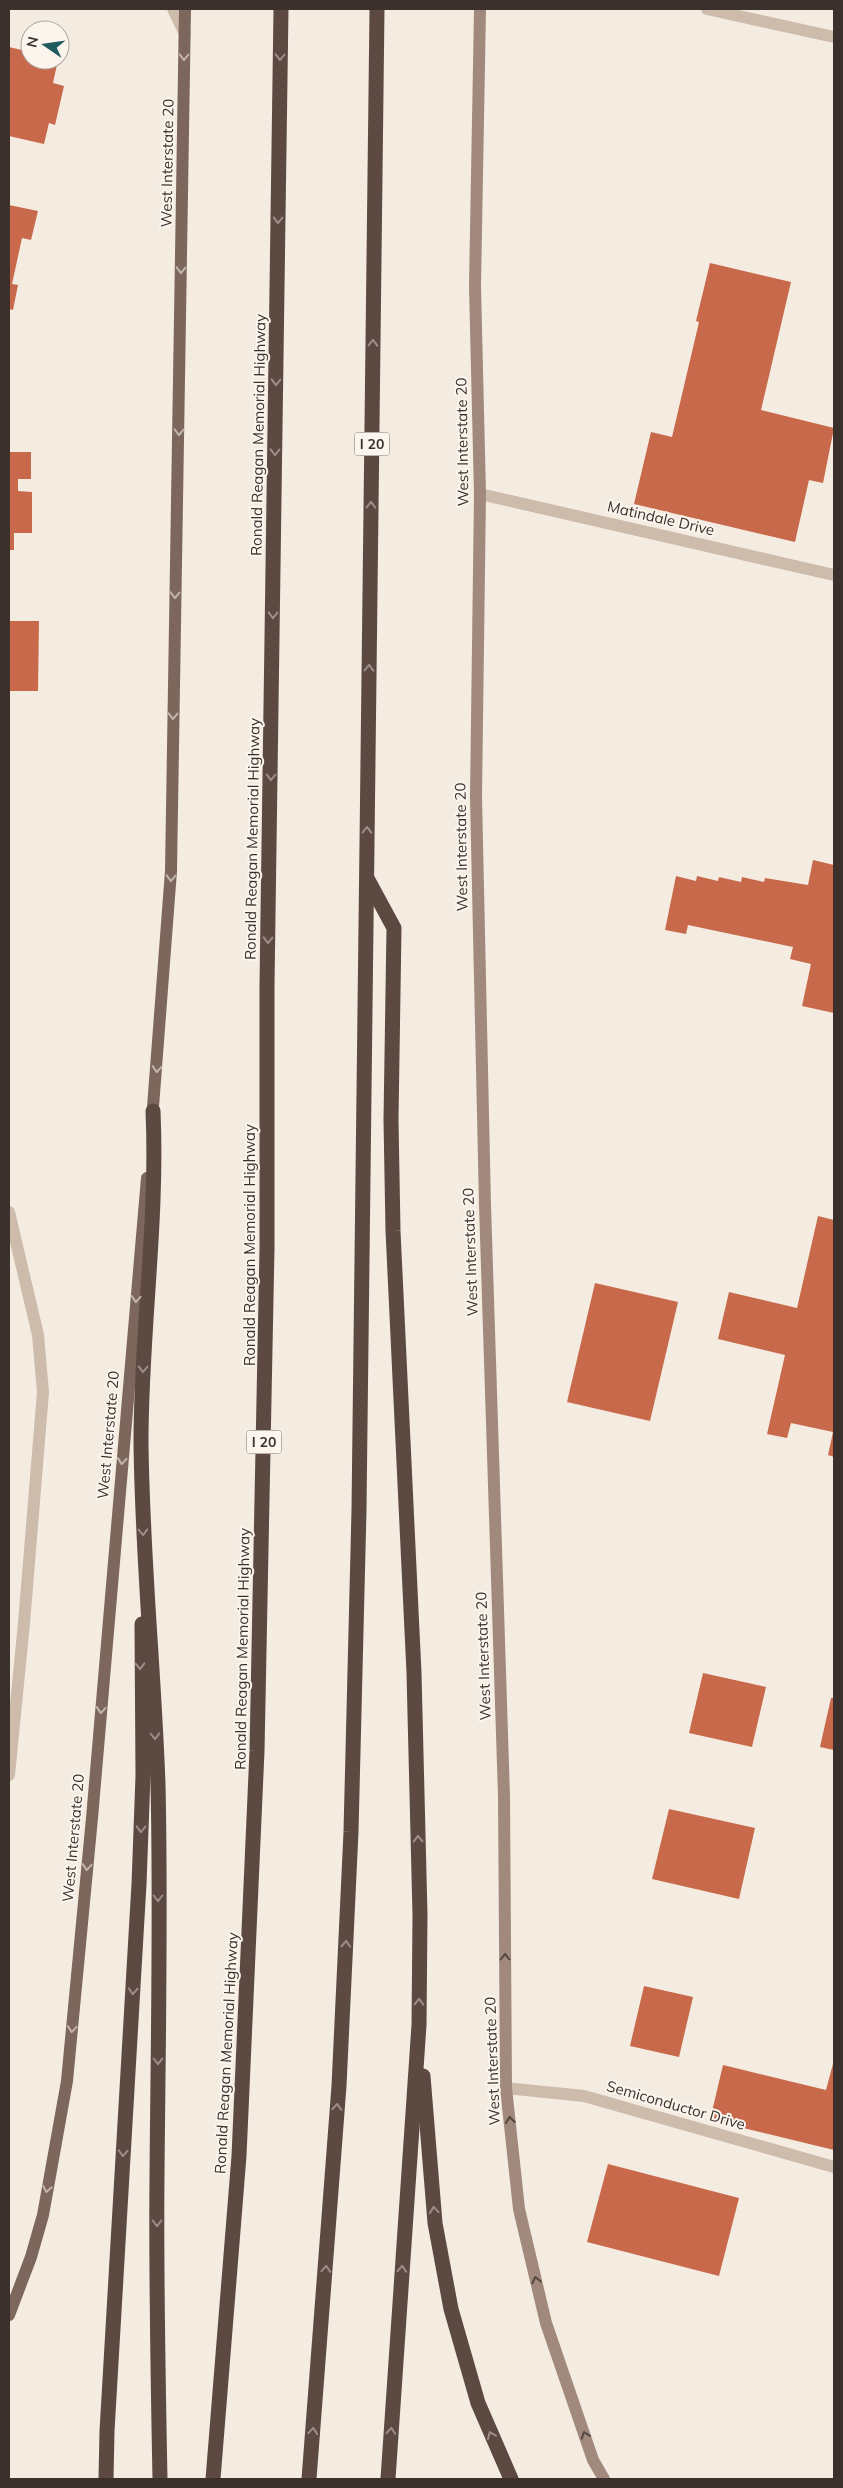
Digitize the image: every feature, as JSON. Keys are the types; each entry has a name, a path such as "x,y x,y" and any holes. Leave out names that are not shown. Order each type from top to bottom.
{"highway":[{"name":"Ronald Reagan Memorial Highway","path":"213,2479 239,2147 258,1751 266,1296 267,986 281,9"},
{"name":"I 20","path":"309,2479 339,2086 351,1832 359,1510 376,9"},
{"path":"367,879 394,928 391,1120 393,1231 414,1673 420,1915 419,2025 388,2479"},
{"path":"106,2479 107,2431 139,1884 143,1776 140,1657 144,1565 141,1437 144,1336 155,1155 153,1111"},
{"path":"144,1565 152,1649 158,1786 157,2180 160,2479"},
{"path":"419,2025 435,2223 451,2309 478,2402 511,2479"}],"main road":[{"name":"West Interstate 20","path":"9,2316 31,2258 43,2215 67,2081 153,1111 171,871 185,9"},
{"name":"West Interstate 20","path":"480,9 475,286 480,494 476,797 485,1213 504,1796 506,2088 519,2209 546,2323 594,2460 604,2479"}],"street":[{"path":"174,9 185,34"},
{"path":"706,9 834,37"},
{"name":"Matindale Drive","path":"480,494 834,575"},
{"path":"9,1212 38,1334 43,1392 28,1584 9,1775"},
{"name":"Semiconductor Drive","path":"506,2088 584,2096 834,2167"}],"building":[{"path":"9,47 20,50 20,70 56,70 53,83 64,86 55,125 49,123 44,144 9,136"},
{"path":"9,205 38,211 31,240 22,238 12,284 18,285 13,310 9,309"},
{"path":"710,263 791,282 761,410 834,428 823,483 809,480 795,542 634,504 651,432 672,437 699,322 696,321"},
{"path":"9,452 31,452 31,479 18,479 18,491 32,492 32,533 14,533 14,550 9,550"},
{"path":"9,621 39,621 38,691 9,691"},
{"path":"813,860 834,865 834,1013 802,1006 811,964 790,959 793,947 688,925 686,934 665,930 676,876 696,881 697,876 718,881 719,877 741,882 742,877 764,882 765,878 808,885"},
{"path":"818,1216 834,1220 834,1457 828,1455 833,1432 791,1423 787,1438 767,1434 785,1355 718,1339 729,1292 797,1308"},
{"path":"595,1283 678,1302 650,1421 567,1402"},
{"path":"703,1673 766,1687 752,1747 689,1733"},
{"path":"831,1698 834,1698 834,1750 820,1747"},
{"path":"669,1809 755,1828 739,1899 652,1879"},
{"path":"644,1986 693,1997 679,2057 630,2046"},
{"path":"834,2060 834,2150 710,2120 723,2065 826,2090"},
{"path":"608,2164 739,2198 719,2276 587,2242"}]}
